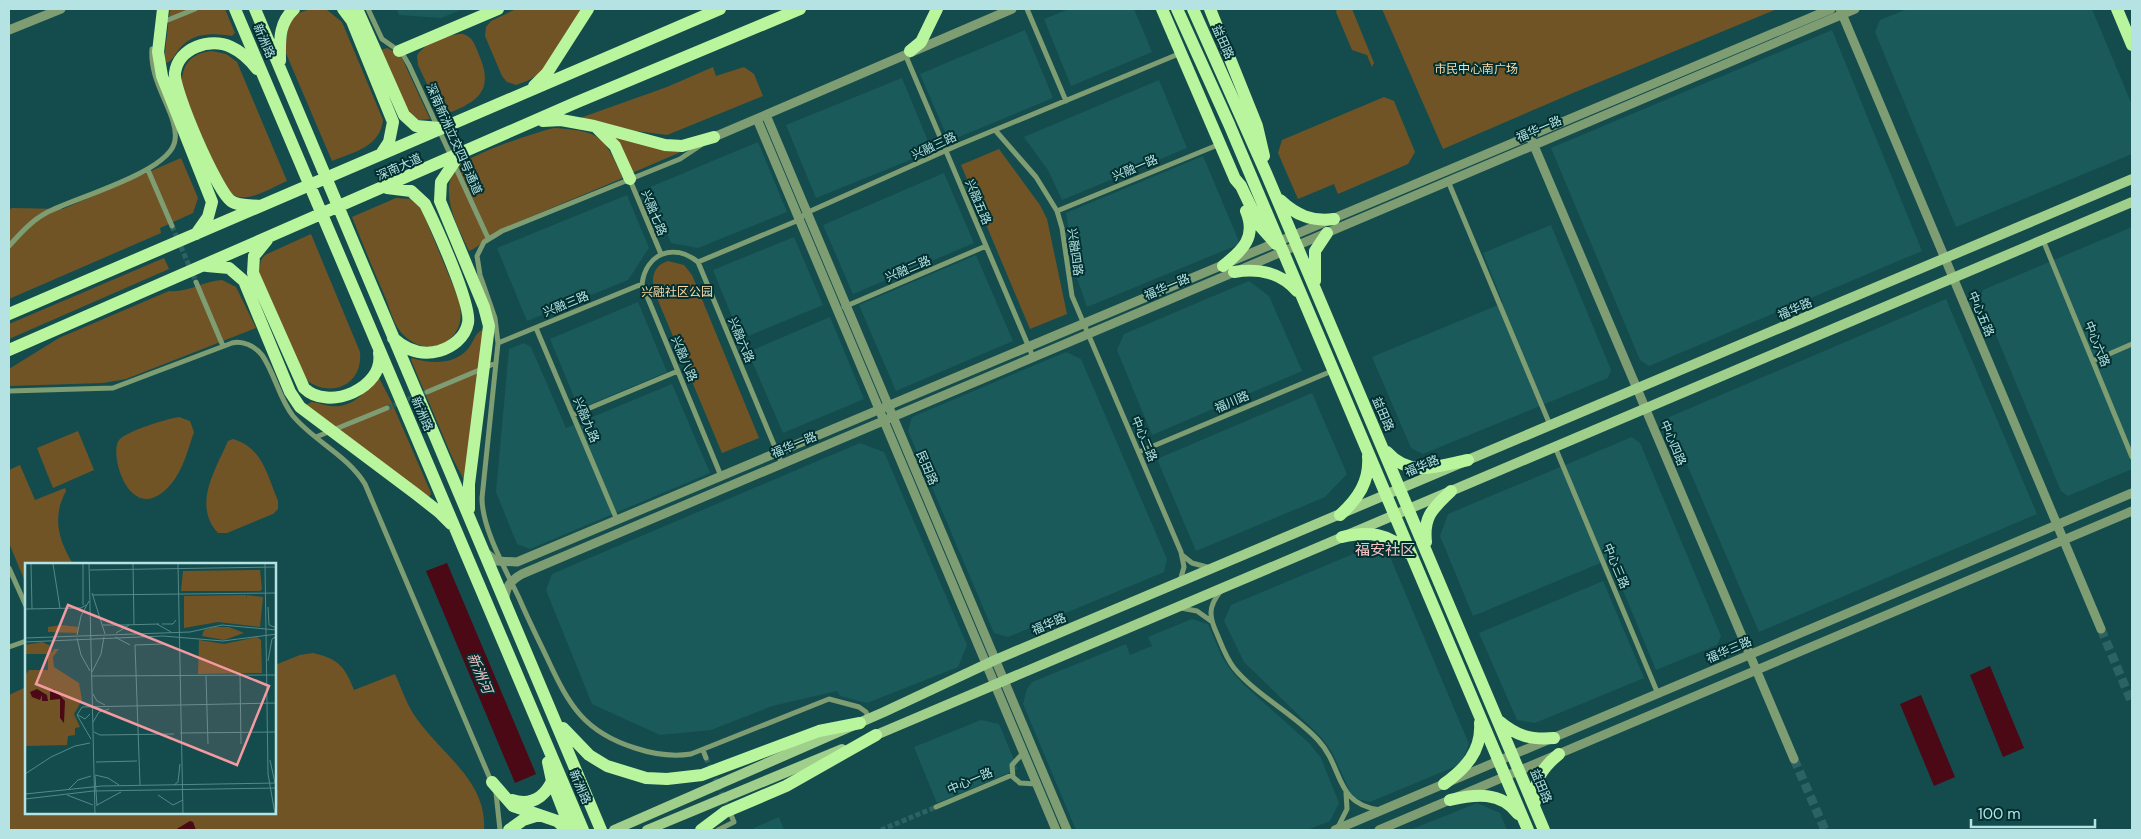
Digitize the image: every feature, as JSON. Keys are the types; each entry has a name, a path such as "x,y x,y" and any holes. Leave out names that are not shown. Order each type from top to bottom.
{"main road":[{"path":"163,9 158,52 162,76 212,202 208,217 195,235"},
{"name":"新洲路","path":"235,9 583,830"},
{"name":"新洲路","path":"255,9 602,830"},
{"path":"280,68 280,32 287,17 294,9"},
{"path":"343,9 352,21 394,122 390,142 381,154"},
{"path":"358,9 404,115 416,126 443,128"},
{"path":"399,51 498,9"},
{"path":"527,92 547,73 588,9"},
{"name":"深南大道","path":"9,314 720,9"},
{"name":"深南大道","path":"9,350 536,121 800,9"},
{"path":"908,53 923,38 936,9"},
{"path":"1162,9 1235,179 1241,186 1260,226 1279,246"},
{"path":"1178,9 1229,124 1526,826"},
{"name":"益田路","path":"1193,9 1266,173 1544,830"},
{"path":"1210,9 1257,126 1266,173"},
{"path":"2117,9 2132,45"},
{"path":"263,206 236,204 225,196 217,182 177,90 175,73 177,64 183,56 200,45 220,43 231,46 247,57 264,76"},
{"path":"536,121 561,120 594,126 665,145 682,146 714,137"},
{"path":"594,126 615,146 630,179"},
{"path":"1222,266 1236,256 1249,237 1250,222 1240,198 1241,186 1237,145"},
{"path":"460,155 441,182 440,201 484,307 489,326 468,499 473,526"},
{"name":"福华路","path":"614,830 864,721 990,662 2132,179"},
{"path":"384,188 405,190 421,199 428,211 467,305 468,324 465,333 447,348 436,352 414,352 403,347 393,338"},
{"path":"1276,197 1291,210 1304,217 1316,220 1334,218"},
{"path":"647,830 1224,588 2132,202"},
{"path":"1315,289 1315,251 1327,233"},
{"path":"274,236 262,244 254,256 252,269 304,388 320,398 342,397 354,392 372,376 379,366 378,345"},
{"path":"197,268 224,267 241,277 296,402 305,412 439,512 457,533"},
{"path":"1234,272 1263,271 1278,276 1290,283 1301,296"},
{"path":"9,356 28,341"},
{"path":"1381,444 1396,461 1416,470 1468,460"},
{"path":"1340,514 1358,497 1363,487 1368,468 1367,451"},
{"path":"1427,554 1426,523 1434,509 1451,491"},
{"path":"1342,537 1364,533 1385,536 1402,546 1413,560"},
{"path":"550,710 572,740 589,755 608,766 646,778 667,779 702,775 819,731 864,721"},
{"path":"1444,784 1459,773 1475,752 1481,732 1479,716"},
{"path":"1497,719 1510,730 1525,738 1537,740 1554,738"},
{"path":"541,730 552,781 570,830"},
{"path":"701,830 725,812 786,786 876,735"},
{"path":"1539,816 1534,789 1537,778 1548,763 1559,754"},
{"path":"505,797 521,802 533,801 544,793 552,781"},
{"path":"492,782 519,809 557,821 570,830"},
{"path":"1450,800 1478,795 1502,800 1514,808 1526,826"},
{"path":"509,830 523,820 540,815"}],"street":[{"path":"9,25 48,9"},
{"path":"9,30 61,9"},
{"path":"9,246 33,222 48,212 148,170 167,157 174,148 176,137 152,68 157,9"},
{"path":"155,25 196,9"},
{"name":"深南新洲立交四号通道","path":"368,9 382,39 399,51 409,64 488,238"},
{"path":"864,721 866,712 859,707 829,699 703,750 670,756 639,750 610,738 588,724 565,696 503,563 482,507 498,343 495,318 477,262 481,246 488,238 680,159 714,137 1012,9"},
{"path":"1027,9 1066,101"},
{"name":"福华一路","path":"1295,241 1334,218 1831,9"},
{"name":"福华一路","path":"503,563 517,562 1222,266 1279,246 1327,233 1841,11 1855,9"},
{"name":"中心五路","path":"1841,11 2062,541 2101,629"},
{"name":"兴融五路","path":"908,53 946,152 1033,357"},
{"name":"兴融三路","path":"698,262 799,220 806,213 995,130 1181,53"},
{"name":"民田路","path":"766,115 893,417 990,662"},
{"name":"民田路","path":"757,119 883,421 999,683 1067,830"},
{"name":"兴融四路","path":"995,130 1036,177 1057,212 1064,237 1070,291 1089,334"},
{"name":"中心四路","path":"1530,136 1794,759"},
{"name":"兴融一路","path":"1057,212 1220,144"},
{"path":"148,170 172,226"},
{"name":"兴融七路","path":"630,179 661,254"},
{"path":"1448,181 1550,426"},
{"name":"中心六路","path":"2044,240 2132,457"},
{"name":"兴融二路","path":"837,310 986,246"},
{"name":"福华一路","path":"511,581 522,574 1234,272 1279,246"},
{"path":"642,284 647,266 661,254 678,251 698,262"},
{"name":"兴融六路","path":"698,262 782,464"},
{"path":"196,282 223,346"},
{"name":"兴融三路","path":"498,343 642,284"},
{"name":"兴融八路","path":"642,284 721,476"},
{"name":"兴融九路","path":"536,328 617,520"},
{"name":"中心二路","path":"1089,334 1181,552 1184,571 1178,583"},
{"path":"9,391 113,388 223,346 239,342 259,352 288,408 316,437 346,460 365,484 492,782 499,803 500,830"},
{"path":"2093,360 2132,344"},
{"path":"427,392 496,363"},
{"path":"573,414 678,371"},
{"name":"福川路","path":"1139,452 1333,371"},
{"path":"316,437 387,408"},
{"name":"中心三路","path":"1555,447 1658,694"},
{"name":"福华三路","path":"1335,830 2132,493"},
{"path":"1379,830 1390,827 2132,511"},
{"path":"482,549 496,561 503,563"},
{"path":"1181,552 1185,558 1195,565 1218,566"},
{"path":"9,568 11,581 25,604"},
{"path":"505,603 506,592 511,581"},
{"path":"1224,588 1211,605 1211,621 1224,651 1235,669 1318,739 1329,755 1345,790 1358,804 1383,810"},
{"path":"1175,608 1193,610 1211,621"},
{"path":"9,647 25,641"},
{"name":"民田路","path":"999,683 1023,753 1056,830"},
{"path":"703,750 706,758"},
{"path":"1023,753 1014,763 1012,774 1020,783 1036,784"},
{"name":"中心一路","path":"936,807 1012,774"},
{"path":"1335,830 1346,809 1345,790"},
{"path":"718,830 734,822 731,815"}],"shaded area":[{"path":"397,9 463,9 441,18 399,15"},
{"path":"1069,9 1134,9 1152,52 1071,86 1044,19"},
{"path":"1907,9 2092,9 2132,105 2132,154 1956,227 1875,32 1880,20"},
{"path":"1025,30 1053,98 949,141 920,74"},
{"path":"1832,30 1922,251 1649,366 1640,360 1551,148"},
{"path":"902,78 932,151 816,198 786,125"},
{"path":"1159,80 1187,148 1062,200 1048,170 1024,137"},
{"path":"758,142 787,212 698,248 671,243 648,188"},
{"path":"1203,156 1240,244 1087,307 1077,278 1066,213"},
{"path":"944,173 974,243 853,294 823,225"},
{"path":"627,195 649,248 628,280 527,321 497,248"},
{"path":"1551,225 1611,370 1608,378 1423,454 1411,448 1372,357 1503,303 1483,253"},
{"path":"2132,227 2132,469 2068,496 2061,491 1980,297 1983,290"},
{"path":"794,237 823,305 741,339 713,270"},
{"path":"976,255 1013,341 896,391 859,305"},
{"path":"1249,281 1269,296 1302,371 1152,435 1117,350 1124,334"},
{"path":"1946,299 2037,514 1759,632 1667,418"},
{"path":"638,302 667,372 579,409 550,339"},
{"path":"830,317 864,399 783,433 748,352"},
{"path":"524,343 531,347 566,428 672,384 710,473 530,549 517,544 496,492 509,349"},
{"path":"1066,352 1081,359 1167,559 1164,572 1008,637 994,633 908,431 912,417"},
{"path":"1312,393 1347,474 1325,497 1196,551 1157,459"},
{"path":"1632,437 1640,443 1721,636 1717,645 1656,670 1610,559 1473,616 1440,536 1448,514"},
{"path":"860,443 884,452 967,645 958,667 867,703 840,696 837,691 772,706 711,730 660,735 592,704 546,590 552,574"},
{"path":"1370,547 1388,552 1469,744 1461,764 1370,802 1353,798 1332,752 1321,737 1244,662 1224,621 1231,605"},
{"path":"1603,581 1644,678 1535,723 1517,720 1479,633"},
{"path":"1192,619 1208,624 1222,657 1230,669 1243,684 1310,744 1321,758 1339,803 1330,821 1307,830 1076,830 1023,704 1027,689 1032,682 1126,644 1130,655 1152,646 1148,637"},
{"path":"981,720 999,724 1018,769 937,803 914,747"},
{"path":"1477,803 1500,813 1507,830 1410,830"},
{"path":"779,817 784,830 753,830 754,828"}],"green space":[{"path":"170,9 225,9 235,33 232,36 211,34 197,36 185,43 167,63 164,60"},
{"path":"310,9 327,10 342,22 383,120 377,137 365,147 332,161 285,51 288,23 299,13"},
{"path":"516,9 583,9 541,73 516,85 507,82 502,76 485,36 486,27 491,21"},
{"path":"1337,9 1352,9 1374,63 1372,67 1367,55 1352,50 1336,12"},
{"name":"市民中心南广场","path":"1382,9 1777,9 1443,149"},
{"path":"463,34 471,39 475,45 484,68 485,79 483,88 472,101 442,116 418,65 417,56 430,43"},
{"path":"387,48 400,54 430,119 419,120 408,111 381,50"},
{"path":"212,51 226,54 237,62 287,181 258,195 243,197 228,193 183,96 182,79 186,65 196,56"},
{"path":"713,67 716,76 744,67 754,74 763,96 667,135 636,131 580,118 667,87"},
{"path":"1384,97 1394,101 1415,152 1408,164 1338,194 1334,184 1298,199 1278,153 1282,140"},
{"path":"554,128 582,131 599,138 611,153 623,178 497,231 469,251 451,208 449,185 455,170 468,160 492,149"},
{"path":"610,133 683,151 632,173"},
{"path":"999,149 1040,205 1047,219 1067,314 1030,329 961,165"},
{"path":"181,158 198,198 193,213 160,228 161,233 9,299 9,210 12,208 63,209"},
{"path":"396,198 411,199 421,208 459,300 461,316 459,326 450,339 437,346 430,347 417,344 410,341 400,331 352,217"},
{"path":"311,234 360,352 360,364 351,381 343,386 334,388 315,385 305,379 259,273 261,260 265,255"},
{"path":"164,258 169,269 9,339 9,324"},
{"name":"兴融社区公园","path":"668,261 684,265 692,275 759,438 722,453 654,291 653,276 659,265"},
{"path":"222,280 236,287 256,328 126,379 103,383 9,386 9,369 59,338 169,291 183,290 208,282"},
{"path":"482,330 484,332 464,480 452,457 411,360 412,358 442,362 456,358 468,349"},
{"path":"378,376 391,401 431,493 429,498 306,405 316,402 330,406 345,405 358,398"},
{"path":"179,417 190,421 194,432 179,472 171,484 157,496 144,499 134,494 126,485 120,472 116,448 119,440 138,429"},
{"path":"78,431 94,470 53,488 37,448"},
{"path":"233,439 243,443 258,456 267,472 278,501 278,509 273,514 227,533 218,533 210,522 207,511 207,499 209,487 218,463 228,441"},
{"path":"20,465 35,500 65,488 66,491 59,510 58,519 61,537 72,563 25,563 25,582 9,543 9,470"},
{"path":"313,653 335,661 344,670 354,690 395,674 413,714 471,783 483,813 484,830 9,830 9,695 25,687 25,814 276,814 276,665 300,655"}],"water":[{"name":"新洲河","path":"447,563 536,774 515,783 426,571"},
{"path":"1990,666 2024,748 2003,757 1970,675"},
{"path":"1921,695 1955,777 1934,786 1900,704"},
{"path":"190,821 193,822 196,830 175,830"}],"tunnel":[{"path":"172,226 196,282"},
{"path":"387,408 427,392"},
{"path":"2101,629 2132,703"},
{"path":"706,758 729,810"},
{"path":"1794,759 1825,830"},
{"path":"881,830 936,807"}],"district":[{"name":"福安社区","path":"1385,550"}]}
